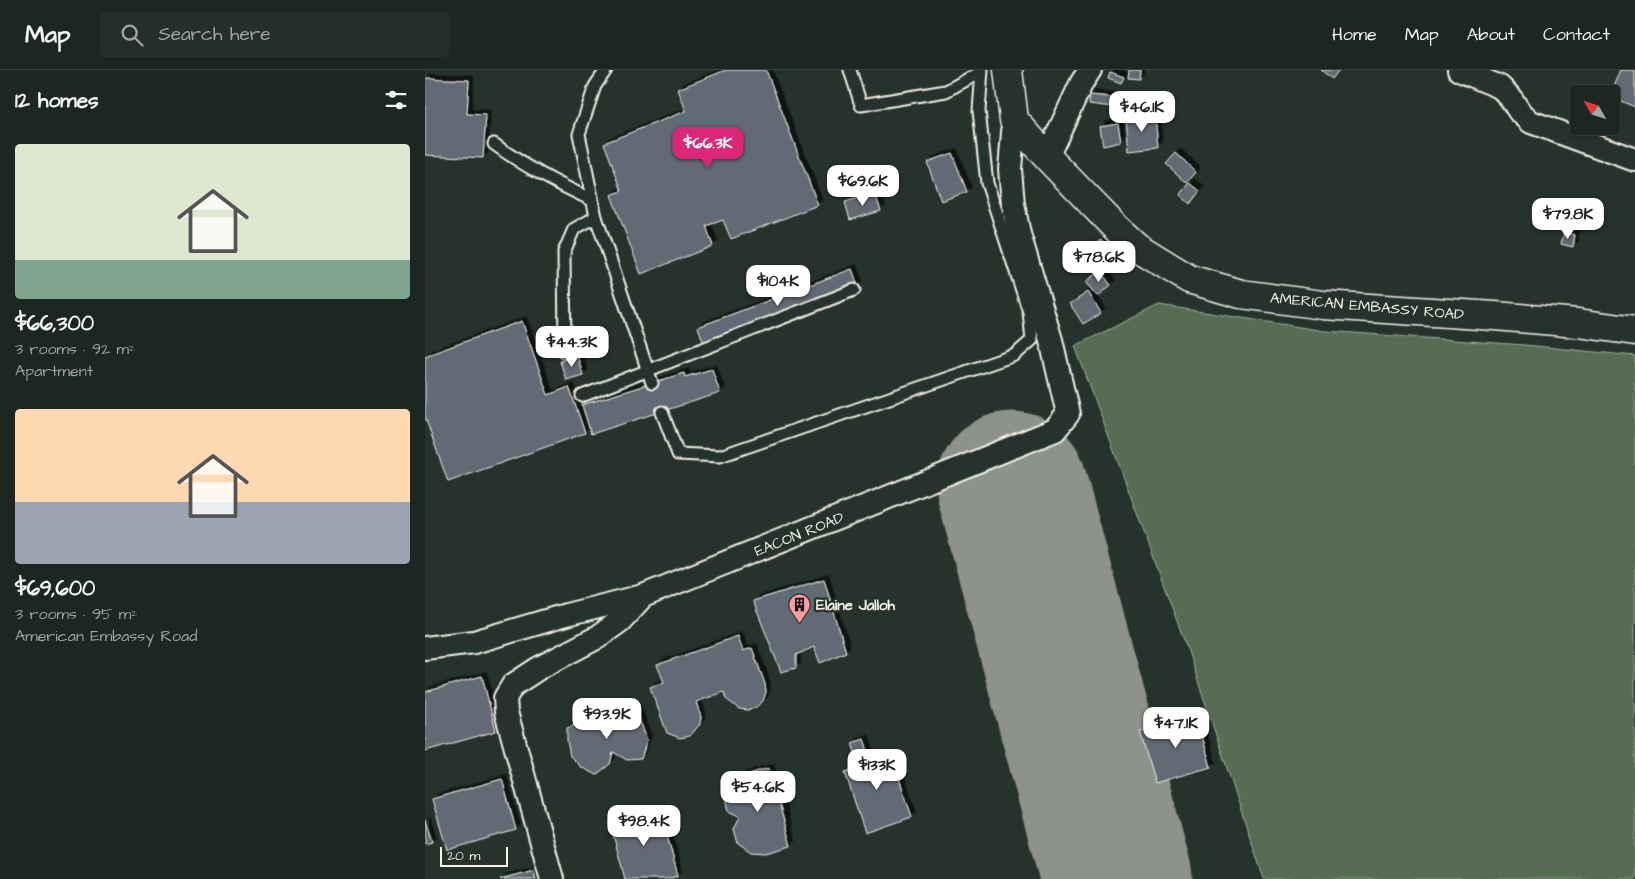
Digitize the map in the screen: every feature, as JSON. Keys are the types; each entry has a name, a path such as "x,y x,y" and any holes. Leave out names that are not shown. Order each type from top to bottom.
{"street":[{"path":"1047,157 1082,82 1090,70"},
{"path":"1459,70 1499,87 1531,122 1635,160"},
{"path":"991,71 1014,120 1010,169 1013,204 1041,340"},
{"name":"AMERICAN EMBASSY ROAD","path":"1014,120 1094,207 1137,247 1189,279 1241,294 1323,305 1495,316 1635,330"},
{"name":"EACON ROAD","path":"425,648 474,642 566,615 643,596 1055,430 1068,414 1041,340"},
{"path":"552,879 506,712 505,698 513,685 539,668 598,637 620,621 643,596"}],"lane":[{"path":"606,70 595,86 579,134 596,216 652,384"},
{"path":"850,70 861,105 946,91 991,71"},
{"path":"662,412 678,454 720,456 1015,355 1041,340 1029,312 987,183 979,111 991,71"},
{"path":"494,144 521,164 548,180 592,200"},
{"path":"565,352 564,252 574,229 596,216"},
{"path":"583,396 855,290"}],"green space":[{"path":"1159,305 1325,331 1525,345 1635,356 1635,879 1264,879 1187,648 1075,346"}],"building":[{"path":"726,70 766,70 818,205 731,239 723,220 706,226 713,246 641,274 611,195 622,191 604,143 686,111 678,89"},
{"path":"1129,70 1140,70 1139,79 1128,78"},
{"path":"1321,70 1339,70 1332,79"},
{"path":"1621,70 1635,70 1635,107 1620,101 1620,85 1615,85"},
{"path":"1110,72 1124,77 1121,83 1108,78"},
{"path":"425,78 469,80 467,114 486,115 483,158 425,155"},
{"path":"1090,95 1123,98 1122,108 1089,104"},
{"path":"1155,115 1158,148 1129,151 1126,118"},
{"path":"1118,123 1121,142 1103,146 1100,126"},
{"path":"952,153 967,192 941,201 927,162"},
{"path":"1176,153 1196,172 1187,183 1166,164"},
{"path":"1190,183 1200,191 1190,204 1180,195"},
{"path":"875,193 881,211 850,220 845,202"},
{"path":"1564,232 1575,235 1573,247 1561,244"},
{"path":"1101,239 1114,257 1101,266 1089,249"},
{"path":"852,269 858,286 704,344 698,327"},
{"path":"1100,271 1111,285 1098,296 1086,282"},
{"path":"1088,292 1101,313 1083,324 1070,304"},
{"path":"522,321 548,395 569,387 585,433 448,482 425,417 425,356"},
{"path":"577,355 583,375 566,380 560,361"},
{"path":"712,369 720,393 591,434 582,405 684,373 685,377"},
{"name":"Elaine Jalloh","path":"824,579 846,652 820,663 814,647 796,655 796,668 781,672 753,601"},
{"path":"738,636 743,651 752,648 765,684 766,692 763,701 756,707 748,710 739,709 726,699 724,692 696,702 701,717 700,724 690,736 680,738 667,733 650,687 664,682 657,665"},
{"path":"482,676 496,731 425,751 425,692"},
{"path":"634,705 647,740 641,759 627,760 613,752 610,764 596,775 581,767 570,756 567,728"},
{"path":"1196,715 1211,767 1155,783 1140,732"},
{"path":"864,739 872,763 892,757 912,817 865,833 845,772 860,767 852,743"},
{"path":"769,768 791,846 766,853 751,852 738,843 734,829 740,816 729,811 725,793 742,776"},
{"path":"502,779 516,830 447,850 432,799"},
{"path":"660,809 678,876 666,879 625,879 610,823"},
{"path":"425,820 432,842 425,844"},
{"path":"534,870 536,879 500,879"}],"runway":[{"path":"1012,487 1117,879"}],"place":[{"name":"Elaine Jalloh","path":"800,624"}]}
